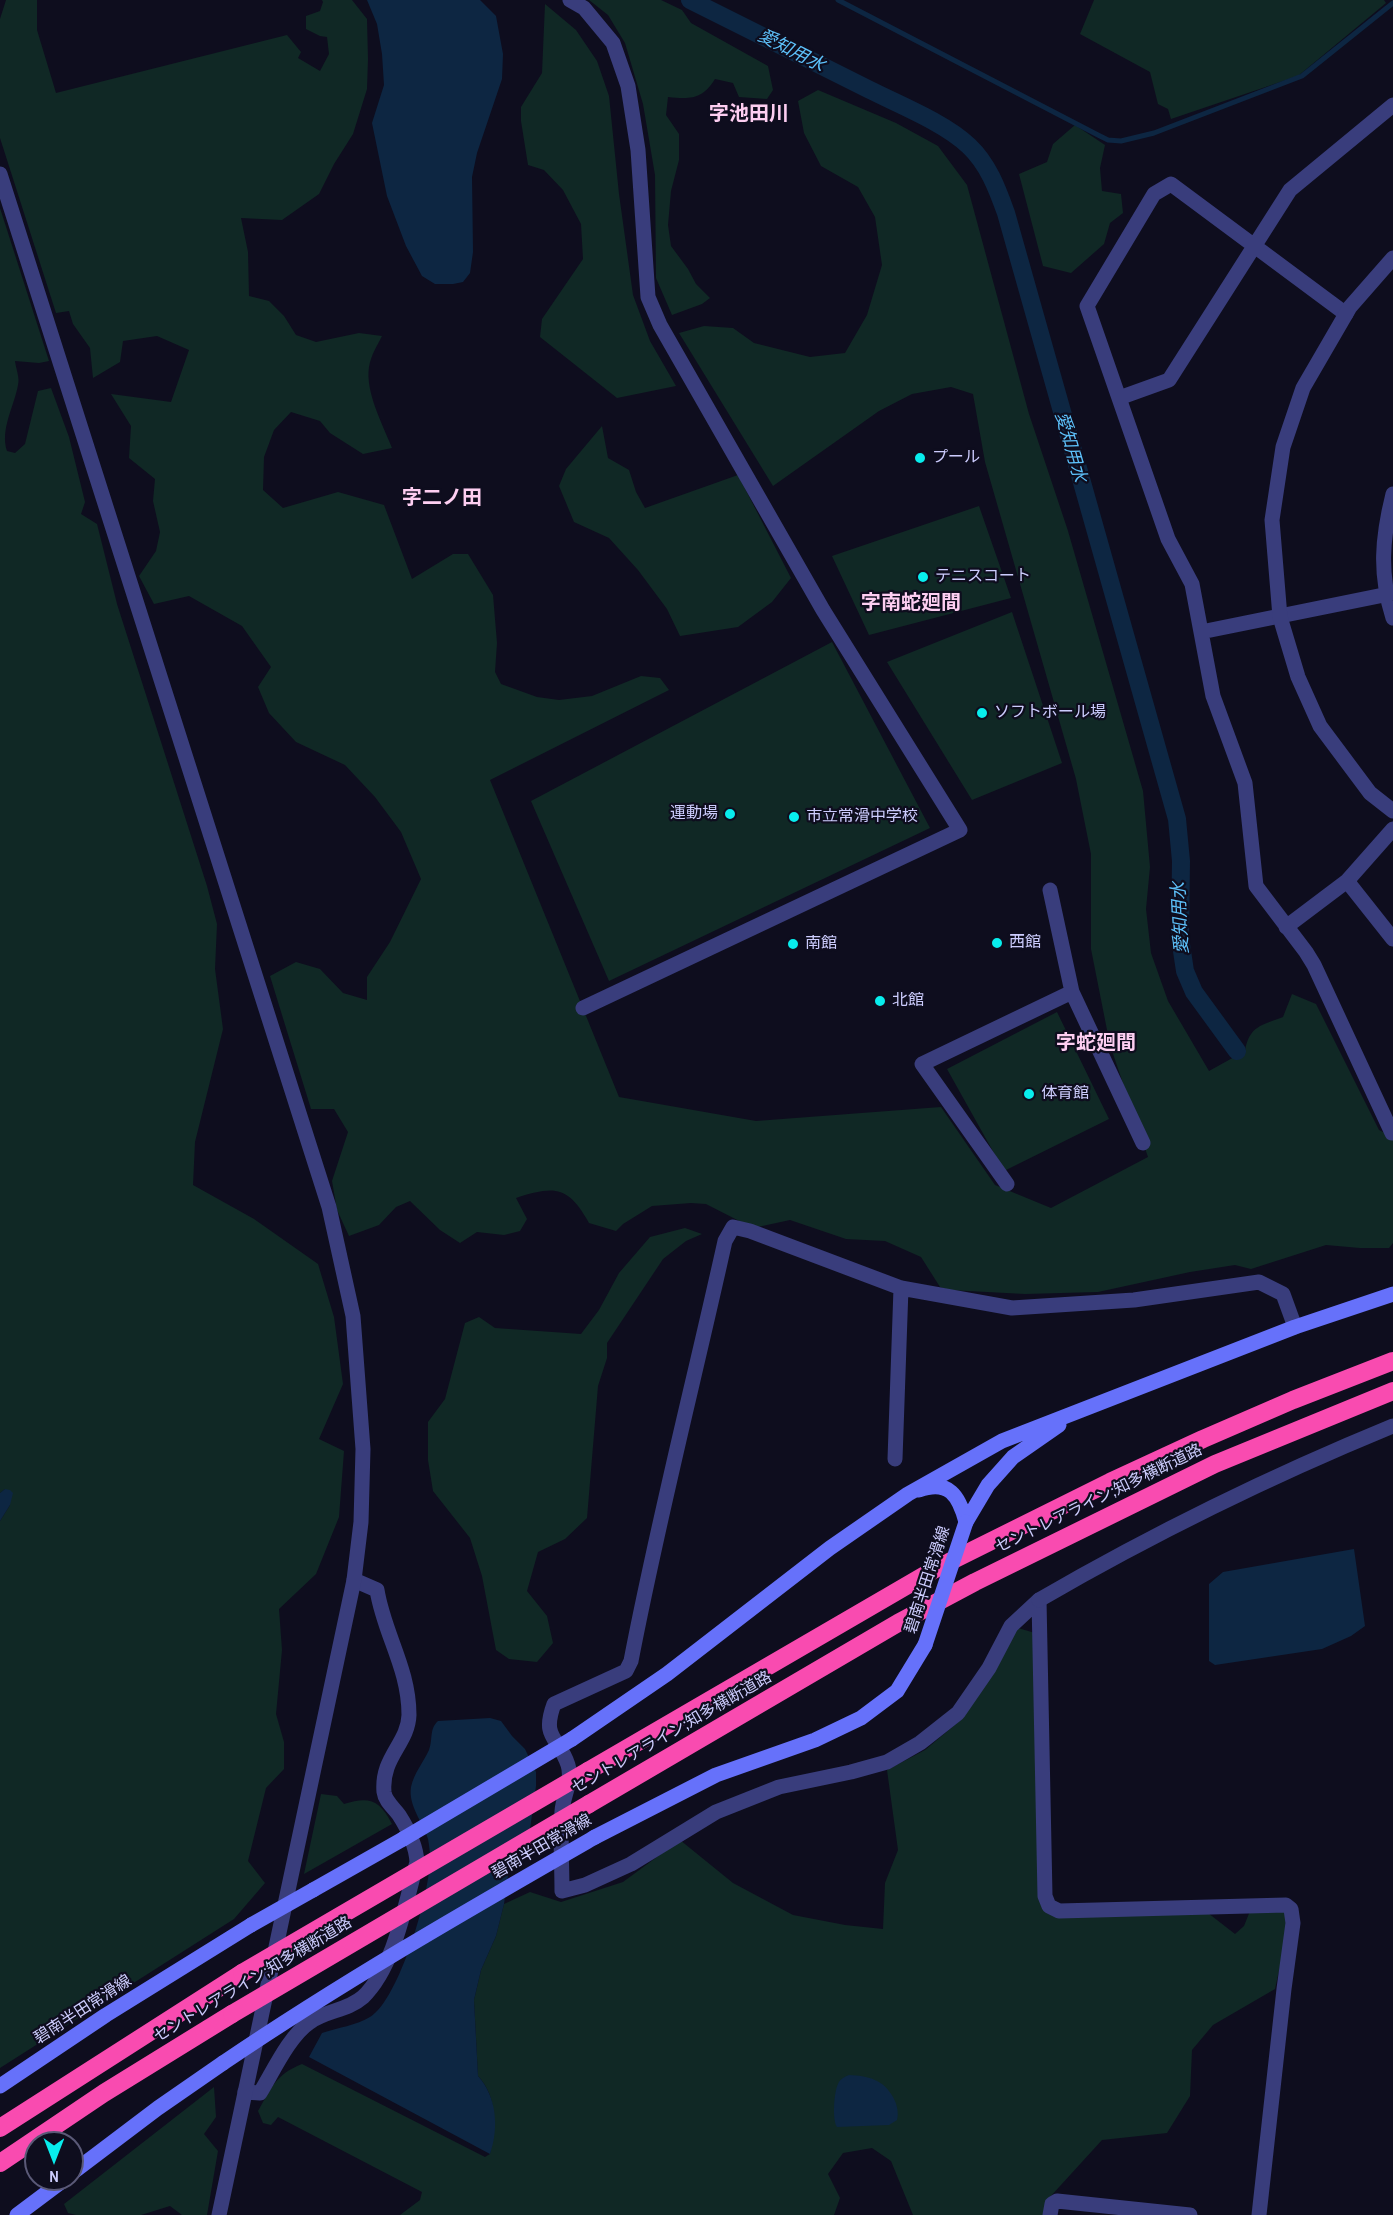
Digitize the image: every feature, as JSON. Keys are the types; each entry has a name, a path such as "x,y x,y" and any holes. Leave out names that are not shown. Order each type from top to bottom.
{"highway":[{"name":"セントレアライン;知多横断道路","path":"0,2128 242,1973 937,1568 1099,1487 1203,1439 1293,1400 1393,1361"},
{"name":"セントレアライン;知多横断道路","path":"0,2163 104,2093 232,2014 898,1623 975,1582 1215,1464 1393,1391"}],"main road":[{"name":"碧南半田常滑線","path":"0,2086 251,1925 572,1739 668,1674 830,1548 908,1494 1002,1441 1295,1327 1393,1294"},
{"name":"碧南半田常滑線","path":"84,2164 223,2063 302,2010 404,1947 595,1837 716,1774 815,1740 861,1718 897,1691 925,1645 966,1521 988,1485 1013,1457 1078,1411"},
{"name":"碧南半田常滑線","path":"908,1494 934,1486 946,1488 955,1494 966,1521"},
{"path":"17,2215 48,2191"}],"street":[{"path":"570,0 584,8 613,43 628,86 638,150 648,297 660,325 823,610 960,830 583,1008"},
{"path":"1119,398 1169,380 1290,190 1393,105"},
{"path":"0,174 329,1208 353,1316 363,1449 361,1522 354,1580 219,2215"},
{"path":"1346,314 1171,184 1154,194 1087,306 1168,539 1192,584 1213,696 1245,783 1255,882 1259,893 1314,965 1393,1133"},
{"path":"1393,258 1346,314 1303,388 1283,447 1272,520 1280,617 1298,677 1320,726 1370,793 1393,811"},
{"path":"1393,494 1383,544 1393,618"},
{"path":"1201,632 1389,594"},
{"path":"1286,927 1347,881 1393,829"},
{"path":"1347,881 1393,939"},
{"path":"1050,890 1072,992 1143,1143"},
{"path":"1007,1184 922,1064 1072,992"},
{"path":"1295,1327 1283,1294 1259,1282 1134,1299 1012,1308 901,1288 750,1231 733,1227 727,1235 649,1567 631,1661 626,1671 555,1704 550,1715 550,1733 568,1764 569,1777 562,1810 562,1891 585,1885 631,1864 716,1812 779,1787 887,1762 920,1743 958,1713 989,1668 1011,1626 1039,1600 1092,1569 1249,1489 1393,1426"},
{"path":"895,1459 901,1288"},
{"path":"245,2092 260,2093 294,2038 309,2022 349,2007 376,1981 392,1950 417,1862 416,1850 400,1817 384,1796 384,1772 402,1739 409,1719 405,1676 379,1606 376,1590 354,1580"},
{"path":"1039,1600 1046,1896 1049,1906 1059,1911 1286,1905 1292,1909 1293,1923 1259,2215"},
{"path":"1050,2215 1052,2204 1057,2201 1190,2215"}],"green space":[{"path":"6,0 37,0 37,30 56,93 287,35 301,52 298,58 320,71 329,54 327,37 306,29 306,16 320,11 322,0 352,0 367,19 368,59 367,89 353,134 319,194 282,220 241,218 248,252 249,296 269,301 284,316 296,335 316,342 359,333 382,336 371,358 368,377 372,398 392,448 363,454 330,433 320,421 291,412 274,430 264,457 263,490 283,508 338,492 384,505 412,579 453,554 468,554 493,595 497,643 495,672 501,684 537,697 559,700 592,696 641,676 660,678 669,690 490,780 619,1097 756,1121 941,1107 995,1185 1051,1208 1148,1157 1110,1045 1091,949 1091,854 1076,779 985,462 973,394 951,387 912,394 879,411 773,486 679,333 704,326 733,328 754,343 810,357 845,353 867,315 882,265 875,217 858,187 821,166 804,133 798,101 818,90 896,123 938,146 967,185 1029,414 1068,531 1143,791 1150,867 1146,909 1151,953 1168,1001 1209,1071 1245,1051 1253,1031 1283,1017 1292,994 1316,1004 1379,1130 1393,1137 1393,1243 1389,1248 1326,1245 1251,1269 1235,1265 1190,1272 1098,1292 1025,1294 949,1290 940,1287 921,1257 885,1241 846,1239 790,1220 753,1228 706,1204 652,1206 616,1231 589,1223 567,1195 550,1191 540,1192 516,1198 527,1219 520,1231 504,1235 477,1232 460,1243 440,1230 410,1201 396,1207 379,1225 349,1236 337,1210 332,1181 348,1132 334,1109 311,1109 270,976 296,962 320,969 343,993 367,1000 367,977 390,942 421,879 401,832 375,797 345,765 296,742 269,713 258,687 271,667 242,626 189,596 154,604 139,576 156,551 160,532 153,501 155,479 129,458 131,426 111,394 171,402 189,350 157,336 123,341 120,362 93,378 90,348 73,324 69,311 56,313 0,138 0,19"},
{"path":"589,0 661,0 682,10 691,23 768,66 773,90 767,99 739,97 733,83 715,79 705,91 695,97 668,97 666,115 679,134 679,160 671,191 668,225 671,246 696,284 710,298 702,304 672,315 656,278 655,175 643,104 625,43 608,15"},
{"path":"1094,0 1384,0 1386,3 1298,76 1171,119 1168,109 1158,104 1150,72 1080,34"},
{"path":"545,4 576,30 597,61 609,96 619,194 633,295 650,341 676,386 617,398 540,337 542,319 583,259 581,224 563,190 544,170 528,165 521,121 521,107 542,73"},
{"path":"1075,125 1105,145 1100,168 1102,191 1121,194 1123,213 1110,223 1104,244 1071,273 1043,266 1019,174 1047,162 1053,144"},
{"path":"0,208 49,361 39,363 15,361 18,382 6,426 7,451 15,453 25,444 38,391 51,388 69,437 85,502 81,514 97,524 117,604 217,924 215,969 223,1029 195,1142 193,1185 254,1219 318,1264 334,1317 343,1384 319,1439 344,1451 339,1517 316,1574 279,1609 282,1650 276,1714 284,1742 284,1769 266,1788 248,1861 265,1883 234,1919 0,2068 0,1521 10,1505 5,1489 0,1493"},
{"path":"602,426 608,458 629,470 636,492 645,508 738,475 791,578 772,602 738,627 680,636 667,609 638,570 609,538 574,522 559,486 566,469"},
{"name":"テニスコート","path":"979,506 1011,598 869,635 832,556"},
{"name":"ソフトボール場","path":"1012,612 1062,763 972,800 887,662"},
{"name":"運動場","path":"832,642 930,828 609,981 531,801"},
{"name":"体育館","path":"1057,1012 1109,1119 1004,1171 947,1069"},
{"path":"685,1228 702,1234 686,1241 663,1259 607,1343 607,1358 598,1386 587,1518 565,1539 538,1552 527,1591 547,1616 553,1643 537,1662 509,1659 496,1650 482,1576 470,1538 433,1491 428,1460 428,1422 445,1399 465,1323 479,1317 495,1328 581,1334 599,1310 619,1273 650,1237"},
{"path":"1018,1628 1035,1633 1047,1909 1208,1913 1235,1934 1244,1926 1250,1911 1285,1911 1287,1934 1275,1989 1213,2025 1192,2050 1190,2096 1167,2133 1102,2140 1050,2197 1046,2215 913,2215 891,2161 872,2148 843,2153 828,2174 840,2198 834,2215 400,2215 420,2200 422,2192 278,2117 271,2125 263,2123 258,2111 271,2088 280,2077 302,2064 485,2157 490,2154 493,2133 492,2103 485,2085 478,2076 474,2000 481,1970 496,1936 504,1904 530,1892 561,1902 623,1882 680,1840 733,1883 793,1915 845,1925 883,1929 885,1883 898,1850 887,1770 925,1750 963,1718"},
{"path":"321,1794 337,1796 344,1804 360,1800 373,1802 383,1810 392,1824 304,1874"},
{"path":"214,2087 216,2117 204,2134 218,2151 207,2215 182,2215 170,2206 141,2215 68,2213 64,2204 81,2191 84,2191 84,2188"}],"water":[{"path":"367,0 480,0 496,16 503,54 502,79 477,153 472,177 473,252 470,273 463,282 435,284 422,276 406,246 387,196 372,123 384,85 382,54 377,24"},
{"path":"5,1489 13,1493 10,1505 0,1521 0,1493"},
{"path":"1354,1549 1365,1626 1351,1636 1322,1649 1215,1665 1209,1661 1209,1584 1223,1572"},
{"path":"490,1718 501,1721 525,1749 536,1772 536,1786 530,1829 523,1838 509,1868 504,1904 496,1936 481,1970 474,2000 478,2076 493,2103 495,2134 490,2154 309,2057 322,2033 365,2020 381,2007 402,1968 419,1918 429,1873 430,1857 428,1839 412,1801 411,1787 429,1750 435,1724 438,1721"},
{"path":"849,2075 869,2078 885,2086 896,2103 897,2120 889,2125 837,2127 834,2112 837,2088 841,2079"}],"waterway":[{"name":"愛知用水","path":"690,0 935,122 969,146 982,161 991,177 1006,213 1177,819 1181,861 1180,938 1185,971 1194,992 1237,1051"},
{"path":"838,0 1108,140 1121,141 1154,133 1302,76 1393,3"}],"place":[{"name":"プール","path":"920,458"},
{"name":"テニスコート","path":"923,577"},
{"name":"ソフトボール場","path":"982,713"},
{"name":"運動場","path":"730,814"},
{"name":"市立常滑中学校","path":"794,817"},
{"name":"西館","path":"997,943"},
{"name":"南館","path":"793,944"},
{"name":"北館","path":"880,1001"},
{"name":"体育館","path":"1029,1094"}],"district":[{"name":"字池田川","path":"749,115"},
{"name":"字二ノ田","path":"442,499"},
{"name":"字南蛇廻間","path":"911,604"},
{"name":"字蛇廻間","path":"1096,1044"}]}
